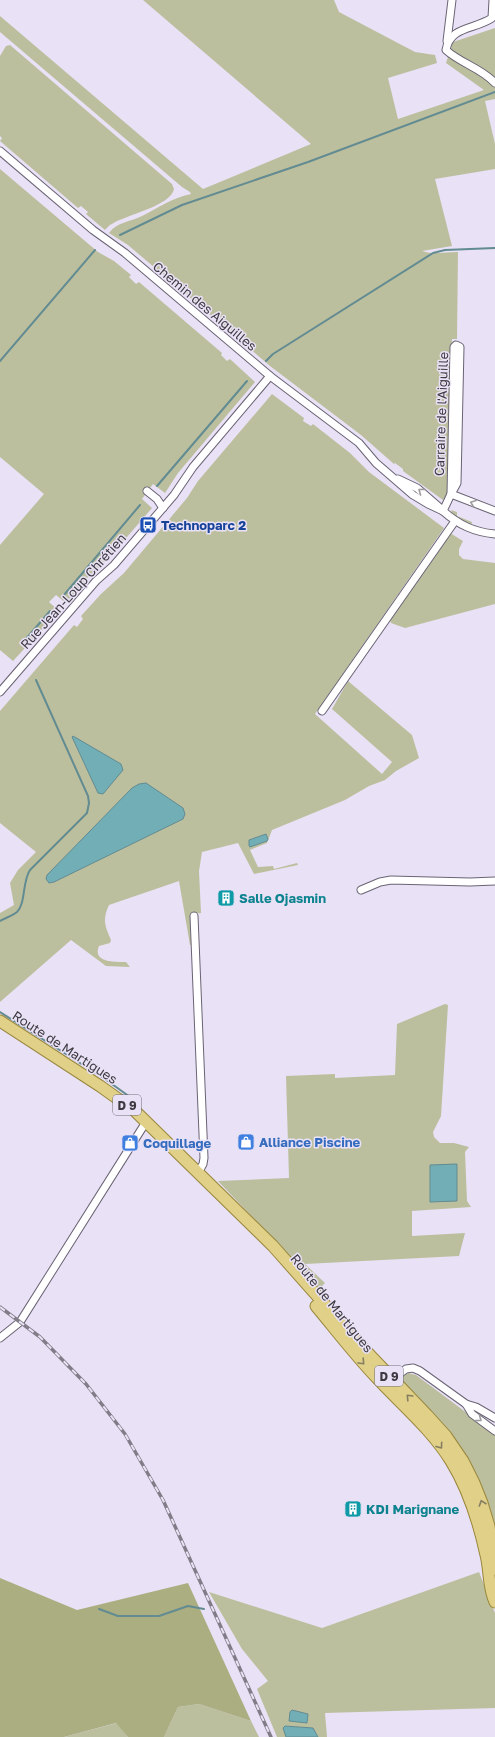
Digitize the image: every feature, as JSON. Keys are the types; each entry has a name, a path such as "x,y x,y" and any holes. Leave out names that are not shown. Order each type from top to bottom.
{"main road":[{"name":"Route de Martigues","path":"0,1021 100,1086 135,1111 273,1246 393,1380 446,1436 463,1461 482,1503 489,1526 495,1569"},
{"name":"Route de Martigues","path":"236,1211 288,1271 355,1355 435,1438 452,1462 480,1527 487,1557 489,1584 495,1602"}],"street":[{"path":"452,0 446,50 495,83"},
{"path":"447,41 454,33 483,24 492,18 493,0"},
{"name":"Chemin des Aiguilles","path":"0,151 92,230 125,253 270,376 359,443 376,463 395,478 405,489 421,501 443,511"},
{"name":"Carraire de l'Aiguille","path":"443,511 457,483 460,347 457,345 454,347 451,494"},
{"name":"Rue Jean-Loup Chrétien","path":"0,692 96,581 114,565 163,508 193,467 270,376"},
{"path":"147,491 157,499 163,508"},
{"name":"Carraire de l'Aiguille","path":"451,494 495,511"},
{"path":"443,511 455,521 473,530 495,534"},
{"path":"322,711 455,521"},
{"path":"361,890 380,882 391,880 470,882 495,880"},
{"path":"194,916 204,1158 203,1164 198,1173"},
{"path":"0,1338 20,1322 146,1122"},
{"path":"376,1377 385,1381 393,1380 403,1370 410,1368 416,1369 466,1404 476,1407 495,1418"},
{"path":"466,1404 472,1414 495,1430"}],"shaded area":[{"path":"143,0 334,0 339,12 415,52 435,55 437,63 388,78 398,119 484,90 446,63 453,42 495,28 495,99 485,101 495,144 495,169 435,179 452,246 422,251 435,253 458,252 457,339 452,339 448,494 443,500 403,471 403,469 395,463 394,464 361,435 270,366 128,245 109,233 120,224 142,216 171,201 191,194 0,32 0,16 203,189 311,144"},
{"path":"10,45 172,184 174,189 171,195 147,210 110,225 105,230 86,214 88,212 81,206 78,208 0,141 2,138 0,136 0,56 6,46"},
{"path":"0,169 98,252 114,261 131,275 129,277 136,284 139,282 222,353 221,355 227,361 230,359 255,382 178,473 165,493 153,484 142,499 152,508 108,559 86,579 66,603 56,595 49,602 59,611 13,661 0,650 0,545 44,494 0,457"},
{"path":"272,394 304,418 303,421 311,426 313,424 350,453 369,472 444,528 315,714 382,774 392,762 332,709 348,681 412,735 419,758 396,771 385,780 369,786 345,800 272,830 267,843 250,850 258,867 273,866 274,869 297,863 298,865 254,874 238,843 202,852 199,871 201,913 190,914 191,945 179,881 109,905 105,923 111,940 110,943 99,946 99,956 106,960 126,962 130,967 106,966 71,940 0,1002 0,913 14,905 10,883 18,870 36,852 0,823 0,711 74,625 77,627 83,619 81,616 101,594 124,573 187,498 198,481"},
{"path":"451,510 457,512 457,516 472,522 471,526 456,518"},
{"path":"450,533 463,541 459,549 459,555 463,559 495,563 495,604 405,628 391,623 390,618"},
{"path":"73,736 121,764 123,770 103,794 98,793 72,737"},
{"path":"146,783 183,808 185,814 183,819 54,882 49,883 46,879 47,875 132,788 139,784"},
{"path":"266,834 268,839 267,841 250,847 249,846 249,840"},
{"path":"445,1004 448,1005 441,1116 433,1132 434,1137 440,1143 454,1143 469,1147 465,1152 467,1201 471,1207 412,1211 412,1236 465,1233 459,1256 305,1264 325,1283 318,1290 273,1239 218,1181 289,1178 286,1076 335,1074 335,1078 395,1075 397,1024"},
{"path":"457,1164 457,1201 430,1202 430,1165"},
{"path":"408,1373 416,1375 495,1434 495,1534 400,1380"},
{"path":"479,1572 495,1613 495,1708 325,1713 327,1737 277,1737 257,1689 268,1681 242,1649 209,1592 322,1628"},
{"path":"0,1578 77,1610 188,1583 251,1721 199,1704 178,1707 164,1737 128,1737 116,1723 64,1737 0,1737"},
{"path":"199,1704 251,1721 259,1737 164,1737 178,1707"},
{"path":"292,1710 308,1714 307,1723 289,1721 290,1712"},
{"path":"117,1723 128,1737 64,1737"},
{"path":"285,1726 313,1728 318,1737 286,1737 283,1728"}],"waterway":[{"path":"120,235 182,205 308,162 495,92"},
{"path":"266,361 273,354 433,253 445,250 495,248"},
{"path":"0,361 95,250"},
{"path":"157,486 247,381"},
{"path":"64,595 140,505"},
{"path":"25,644 26,639 50,611"},
{"path":"0,921 17,912 22,903 26,880 30,870 87,813 89,803 88,796 36,680"},
{"path":"0,1012 105,1079 130,1097"},
{"path":"99,1609 118,1616 159,1616 188,1606 204,1609"}],"railway":[{"path":"0,1307 40,1337 86,1384 125,1434 163,1500 271,1737"}],"place":[{"name":"Technoparc 2","path":"148,525"},
{"name":"Salle Ojasmin","path":"226,898"},
{"name":"Alliance Piscine","path":"246,1142"},
{"name":"Coquillage","path":"130,1143"},
{"name":"KDI Marignane","path":"353,1509"}]}
